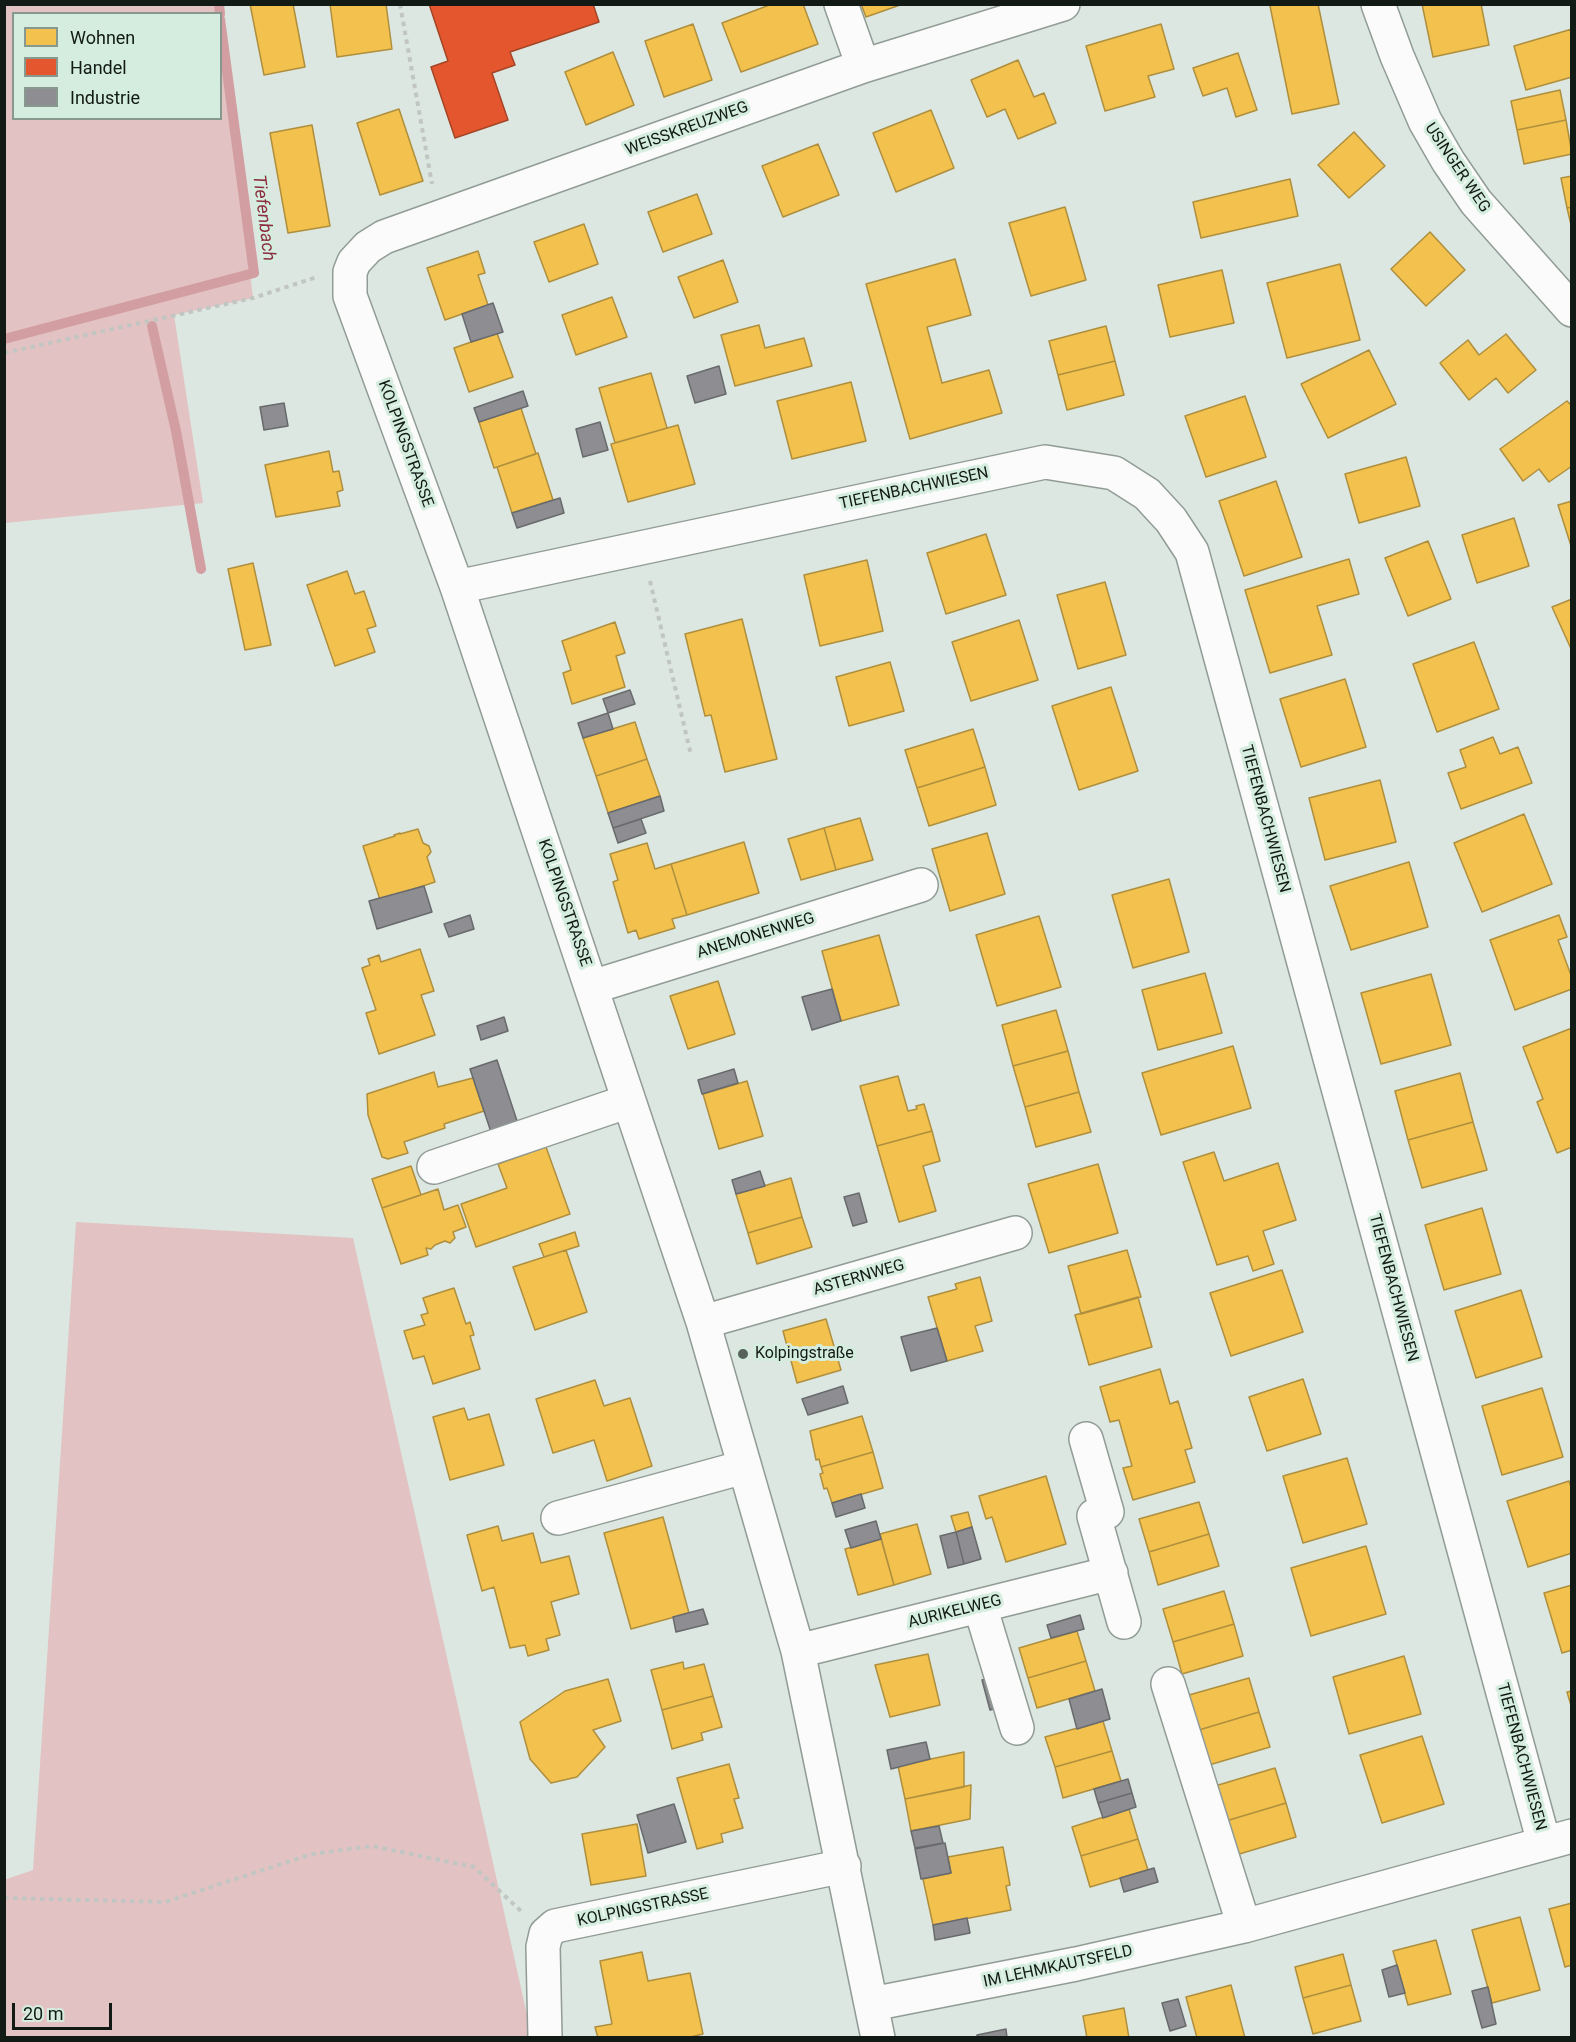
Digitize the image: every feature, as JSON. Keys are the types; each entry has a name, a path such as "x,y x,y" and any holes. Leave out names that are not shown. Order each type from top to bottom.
{"street":[{"path":"841,4 862,66"},
{"name":"WEISSKREUZWEG","path":"354,262 368,247 384,237 862,66 1063,4"},
{"name":"USINGER WEG","path":"1378,4 1425,121 1448,161 1476,202 1568,300"},
{"name":"KOLPINGSTRASSE","path":"354,262 350,272 350,296 458,587 703,1322 798,1651 878,2037"},
{"name":"TIEFENBACHWIESEN","path":"458,587 1045,462 1114,473 1147,494 1171,520 1192,552 1558,1840"},
{"name":"ANEMONENWEG","path":"592,987 921,885"},
{"path":"434,1167 629,1101"},
{"name":"ASTERNWEG","path":"703,1322 1015,1233"},
{"path":"1086,1439 1107,1512 1094,1516 1124,1622"},
{"path":"558,1518 744,1467"},
{"name":"AURIKELWEG","path":"798,1651 1111,1573"},
{"path":"980,1606 1017,1728"},
{"path":"1168,1683 1244,1926"},
{"name":"IM LEHMKAUTSFELD","path":"872,2004 1076,1964 1244,1926 1558,1840"},
{"name":"KOLPINGSTRASSE","path":"546,1934 555,1926 844,1866"},
{"path":"545,2037 543,1947 546,1934"}],"path":[{"path":"400,4 438,218"},
{"path":"4,353 253,298 322,276 354,262"},
{"path":"642,547 692,755"},
{"path":"4,1898 165,1902 312,1854 372,1846 474,1868 546,1934"}],"shaded area":[{"path":"4,5 216,5 217,12 12,12 12,120 222,120 222,49 253,298 174,315 203,503 5,523"},
{"path":"76,1222 353,1238 532,2037 5,2037 4,1880 33,1870"}],"building: Wohnen":[{"path":"250,4 293,4 305,67 264,75"},
{"path":"330,4 386,4 392,49 337,57"},
{"path":"772,4 803,4 818,44 741,72 722,23"},
{"path":"861,4 903,4 866,17"},
{"path":"1318,4 1339,104 1292,114 1270,6"},
{"path":"1422,4 1481,4 1489,45 1433,57"},
{"path":"693,24 712,80 664,97 645,41"},
{"path":"1161,24 1174,69 1148,76 1155,97 1105,111 1086,46"},
{"path":"1572,29 1572,77 1526,90 1514,46"},
{"path":"613,52 634,105 586,125 565,72"},
{"path":"1238,53 1257,110 1236,117 1227,88 1203,96 1193,68"},
{"path":"1018,60 1034,97 1044,93 1056,123 1018,139 1005,109 987,117 971,80"},
{"path":"1560,90 1566,120 1517,130 1511,101"},
{"path":"399,109 423,181 380,195 357,123"},
{"path":"931,110 954,168 896,192 873,133"},
{"path":"1566,120 1572,154 1524,164 1517,130"},
{"path":"312,125 330,226 288,233 270,133"},
{"path":"1354,132 1385,166 1349,198 1318,165"},
{"path":"818,144 839,195 783,217 762,166"},
{"path":"1572,176 1572,207 1567,208 1561,178"},
{"path":"1290,179 1298,216 1201,238 1193,202"},
{"path":"697,194 712,234 663,252 648,212"},
{"path":"1065,207 1086,280 1031,296 1009,223"},
{"path":"1572,207 1572,229 1567,208"},
{"path":"584,224 598,264 549,282 534,242"},
{"path":"1430,232 1465,270 1426,306 1391,269"},
{"path":"478,251 485,273 478,275 488,305 445,320 427,268"},
{"path":"955,259 971,315 927,327 942,383 989,370 1002,413 910,439 866,284"},
{"path":"723,260 738,302 694,318 678,277"},
{"path":"1340,264 1360,340 1287,358 1267,283"},
{"path":"1222,270 1234,323 1170,337 1158,285"},
{"path":"612,297 627,337 576,355 562,315"},
{"path":"759,325 765,348 804,338 812,366 735,386 721,335"},
{"path":"1106,326 1115,361 1058,375 1049,341"},
{"path":"497,333 513,377 469,392 454,348"},
{"path":"1506,334 1536,370 1508,393 1496,378 1469,400 1440,363 1468,340 1479,355"},
{"path":"1369,350 1396,404 1328,438 1301,384"},
{"path":"1115,361 1124,395 1067,410 1058,375"},
{"path":"651,373 667,428 615,443 599,388"},
{"path":"851,382 866,441 792,459 777,401"},
{"path":"1245,396 1266,457 1206,477 1185,416"},
{"path":"1567,401 1572,406 1572,466 1549,482 1539,469 1523,481 1500,449"},
{"path":"521,408 536,454 494,468 479,422"},
{"path":"678,425 695,484 628,502 611,444"},
{"path":"329,451 333,472 339,471 343,490 337,492 340,506 276,517 265,465"},
{"path":"538,453 553,500 512,513 497,467"},
{"path":"1406,457 1420,506 1359,523 1345,474"},
{"path":"1276,481 1302,557 1244,576 1219,501"},
{"path":"1572,501 1572,549 1558,505"},
{"path":"1514,518 1529,566 1477,583 1462,535"},
{"path":"986,534 1006,595 946,614 927,553"},
{"path":"1428,541 1451,599 1408,616 1385,558"},
{"path":"1349,559 1359,594 1317,606 1332,655 1270,673 1245,590"},
{"path":"867,560 883,631 820,646 804,575"},
{"path":"253,563 271,645 245,650 228,569"},
{"path":"347,571 355,594 364,591 376,626 367,629 375,652 335,666 307,585"},
{"path":"1105,582 1126,655 1078,669 1057,595"},
{"path":"1572,599 1572,651 1552,607"},
{"path":"742,619 777,759 725,772 711,715 705,716 685,634"},
{"path":"1019,620 1038,680 971,701 952,642"},
{"path":"615,622 625,653 616,656 625,687 572,704 563,673 571,670 562,641"},
{"path":"1474,642 1499,709 1437,732 1413,664"},
{"path":"890,662 904,711 849,726 836,677"},
{"path":"1345,679 1366,747 1301,767 1280,699"},
{"path":"1111,687 1138,771 1079,790 1052,706"},
{"path":"635,722 647,759 596,776 583,738"},
{"path":"973,729 985,767 917,788 905,750"},
{"path":"1493,737 1500,754 1518,747 1532,783 1461,809 1448,773 1466,767 1460,750"},
{"path":"647,759 660,796 608,813 596,776"},
{"path":"985,767 996,805 929,826 917,788"},
{"path":"1380,780 1396,842 1325,860 1309,798"},
{"path":"1524,814 1552,884 1482,912 1454,843"},
{"path":"860,818 873,860 836,870 824,828"},
{"path":"824,828 836,870 801,880 788,839"},
{"path":"418,829 423,843 429,846 431,852 427,857 435,882 380,900 363,846"},
{"path":"987,833 1005,894 950,911 932,849"},
{"path":"744,842 759,893 687,915 671,864"},
{"path":"647,843 655,869 671,864 687,915 672,919 675,928 639,939 636,930 628,933 613,882 618,880 610,854"},
{"path":"1409,862 1428,927 1351,950 1330,886"},
{"path":"1169,879 1189,952 1133,968 1112,895"},
{"path":"1559,915 1567,937 1558,940 1572,978 1572,989 1515,1010 1490,940"},
{"path":"1039,916 1061,987 997,1006 976,935"},
{"path":"879,935 899,1005 841,1021 822,951"},
{"path":"420,949 434,991 421,995 435,1035 379,1054 366,1013 376,1010 362,968 370,965 368,959 379,955 381,962"},
{"path":"1205,973 1222,1033 1158,1050 1142,990"},
{"path":"1431,974 1451,1045 1381,1064 1361,993"},
{"path":"718,981 735,1034 688,1049 670,996"},
{"path":"1056,1010 1068,1051 1013,1066 1002,1025"},
{"path":"1572,1028 1572,1147 1557,1153 1537,1102 1543,1099 1523,1047"},
{"path":"1233,1046 1251,1108 1161,1135 1142,1073"},
{"path":"1068,1051 1079,1092 1025,1107 1013,1066"},
{"path":"434,1072 438,1087 473,1078 484,1111 444,1124 445,1128 404,1142 408,1153 388,1159 382,1157 368,1115 367,1094"},
{"path":"1460,1073 1473,1122 1408,1140 1395,1091"},
{"path":"898,1076 908,1111 924,1104 932,1131 877,1146 860,1086"},
{"path":"747,1081 763,1136 719,1149 703,1094"},
{"path":"1079,1092 1091,1132 1036,1147 1025,1107"},
{"path":"1473,1122 1487,1170 1422,1188 1408,1140"},
{"path":"932,1131 940,1161 923,1166 936,1211 899,1222 877,1146"},
{"path":"546,1147 570,1214 476,1247 461,1204 507,1188 498,1164"},
{"path":"1214,1152 1224,1181 1278,1163 1296,1220 1263,1231 1274,1264 1253,1271 1248,1256 1217,1265 1183,1162"},
{"path":"1098,1164 1118,1233 1049,1253 1028,1184"},
{"path":"411,1166 421,1195 382,1208 372,1179"},
{"path":"791,1178 802,1217 748,1233 736,1194"},
{"path":"438,1189 444,1210 458,1205 466,1227 453,1232 455,1238 450,1243 445,1241 431,1249 426,1248 428,1255 401,1264 382,1208"},
{"path":"1482,1208 1501,1274 1444,1290 1425,1225"},
{"path":"802,1217 812,1247 757,1264 748,1233"},
{"path":"575,1232 579,1246 544,1257 539,1244"},
{"path":"566,1250 587,1312 535,1330 513,1267"},
{"path":"1127,1250 1141,1297 1081,1314 1068,1266"},
{"path":"1282,1270 1303,1332 1231,1356 1210,1293"},
{"path":"980,1277 992,1321 975,1326 983,1351 947,1361 928,1297 957,1289 955,1284"},
{"path":"454,1288 466,1324 470,1322 474,1335 470,1336 480,1369 433,1384 424,1356 413,1359 404,1331 425,1325 421,1315 428,1313 423,1298"},
{"path":"1521,1290 1542,1357 1476,1378 1455,1311"},
{"path":"1138,1297 1152,1347 1089,1365 1075,1315"},
{"path":"826,1319 841,1370 797,1383 783,1331"},
{"path":"1160,1369 1170,1404 1178,1401 1192,1448 1185,1450 1195,1482 1133,1500 1123,1468 1132,1466 1119,1420 1110,1422 1100,1387"},
{"path":"1303,1379 1321,1434 1267,1451 1249,1397"},
{"path":"595,1380 604,1406 630,1398 652,1466 607,1481 594,1440 553,1453 536,1399"},
{"path":"1542,1388 1563,1457 1502,1475 1482,1406"},
{"path":"464,1408 468,1420 489,1414 504,1465 450,1480 433,1417"},
{"path":"862,1416 873,1452 821,1467 819,1459 816,1460 810,1431"},
{"path":"873,1452 883,1488 832,1503 827,1488 824,1489 820,1474 823,1473 821,1467"},
{"path":"1347,1458 1367,1524 1303,1543 1283,1476"},
{"path":"1046,1476 1066,1544 1006,1562 992,1517 986,1519 979,1496"},
{"path":"1569,1481 1572,1490 1572,1553 1528,1567 1507,1501"},
{"path":"1199,1502 1209,1534 1149,1552 1139,1519"},
{"path":"968,1512 972,1527 956,1532 951,1516"},
{"path":"663,1517 689,1613 631,1629 604,1533"},
{"path":"917,1524 931,1574 894,1585 880,1534"},
{"path":"498,1526 502,1541 533,1533 541,1563 569,1556 579,1594 551,1602 560,1635 546,1639 549,1650 528,1656 525,1645 510,1648 494,1587 482,1591 467,1535"},
{"path":"1209,1534 1219,1566 1158,1585 1149,1552"},
{"path":"881,1539 894,1585 858,1595 845,1549"},
{"path":"1366,1546 1386,1614 1311,1636 1291,1568"},
{"path":"1572,1585 1572,1650 1562,1653 1544,1593"},
{"path":"1224,1591 1234,1624 1173,1642 1163,1609"},
{"path":"1234,1624 1243,1656 1182,1674 1173,1642"},
{"path":"1077,1631 1086,1661 1028,1678 1019,1648"},
{"path":"928,1654 940,1705 890,1717 875,1665"},
{"path":"1404,1656 1421,1714 1349,1734 1333,1677"},
{"path":"1086,1661 1095,1691 1037,1708 1028,1678"},
{"path":"683,1662 684,1669 704,1664 713,1696 662,1710 651,1670"},
{"path":"1249,1678 1259,1712 1199,1730 1189,1695"},
{"path":"608,1679 621,1721 593,1730 605,1747 577,1777 551,1783 530,1759 520,1722 565,1691"},
{"path":"1572,1691 1572,1709 1567,1692"},
{"path":"713,1696 722,1727 701,1733 703,1740 672,1749 662,1710"},
{"path":"1259,1712 1270,1747 1209,1765 1199,1730"},
{"path":"1103,1721 1112,1751 1055,1767 1045,1737"},
{"path":"1422,1736 1444,1804 1382,1823 1360,1755"},
{"path":"1112,1751 1121,1781 1063,1798 1055,1767"},
{"path":"964,1752 964,1787 905,1799 898,1766"},
{"path":"729,1764 739,1798 734,1799 743,1828 721,1834 723,1842 697,1849 677,1778"},
{"path":"1275,1768 1286,1803 1226,1821 1215,1786"},
{"path":"971,1785 970,1819 911,1831 905,1799"},
{"path":"1286,1803 1296,1837 1236,1855 1226,1821"},
{"path":"1129,1809 1138,1839 1081,1856 1072,1827"},
{"path":"637,1824 646,1876 591,1885 582,1834"},
{"path":"1138,1839 1148,1870 1090,1887 1081,1856"},
{"path":"1003,1847 1010,1885 1006,1886 1011,1910 933,1925 923,1879 951,1873 948,1857"},
{"path":"1572,1903 1572,1965 1565,1967 1549,1909"},
{"path":"1520,1917 1540,1990 1492,2003 1472,1930"},
{"path":"1436,1940 1451,1994 1408,2005 1393,1951"},
{"path":"642,1952 648,1981 690,1973 703,2034 686,2038 598,2038 595,2027 612,2024 600,1961"},
{"path":"1343,1954 1351,1985 1303,1998 1295,1967"},
{"path":"1231,1985 1245,2038 1197,2038 1186,1997"},
{"path":"1351,1985 1361,2021 1313,2034 1303,1998"},
{"path":"1124,2008 1129,2038 1087,2038 1083,2016"}],"building: Handel":[{"path":"429,4 593,4 599,22 510,52 515,65 492,73 508,120 455,138 431,67 448,61"}],"building: Industrie":[{"path":"493,303 503,332 471,342 462,314"},
{"path":"719,366 726,394 695,403 687,376"},
{"path":"523,391 528,406 479,422 474,408"},
{"path":"284,403 288,426 264,430 260,407"},
{"path":"600,422 608,450 583,457 576,429"},
{"path":"560,498 564,513 517,528 512,513"},
{"path":"630,690 635,704 608,713 603,699"},
{"path":"608,713 613,729 583,738 578,723"},
{"path":"660,796 664,811 613,828 608,813"},
{"path":"641,819 646,833 618,843 613,828"},
{"path":"424,886 432,912 377,929 369,901"},
{"path":"470,915 474,929 449,937 444,924"},
{"path":"832,989 841,1021 812,1030 802,997"},
{"path":"504,1017 508,1031 481,1040 477,1026"},
{"path":"497,1060 520,1130 493,1138 470,1069"},
{"path":"734,1069 738,1083 702,1094 698,1080"},
{"path":"760,1171 765,1186 736,1194 732,1180"},
{"path":"859,1193 867,1222 853,1226 844,1197"},
{"path":"937,1328 947,1361 911,1371 901,1337"},
{"path":"843,1386 848,1403 808,1415 802,1399"},
{"path":"861,1494 865,1508 836,1517 832,1503"},
{"path":"876,1521 881,1539 851,1548 845,1530"},
{"path":"972,1527 981,1559 964,1564 956,1532"},
{"path":"956,1532 964,1564 948,1568 940,1536"},
{"path":"703,1609 708,1624 676,1632 673,1617"},
{"path":"1080,1615 1084,1629 1051,1638 1047,1625"},
{"path":"997,1676 1005,1706 990,1710 982,1680"},
{"path":"1102,1689 1110,1719 1077,1729 1069,1699"},
{"path":"926,1742 930,1759 891,1769 887,1750"},
{"path":"1128,1779 1132,1793 1098,1803 1094,1789"},
{"path":"1132,1793 1136,1807 1103,1818 1098,1803"},
{"path":"674,1804 686,1842 648,1853 637,1815"},
{"path":"939,1826 943,1843 915,1848 911,1831"},
{"path":"945,1843 951,1873 921,1879 915,1849"},
{"path":"1154,1868 1158,1882 1124,1892 1120,1878"},
{"path":"967,1918 970,1933 935,1940 933,1925"},
{"path":"1397,1965 1405,1993 1389,1997 1382,1970"},
{"path":"1488,1987 1496,2024 1482,2028 1472,1991"},
{"path":"1178,1999 1186,2026 1170,2031 1162,2003"},
{"path":"1006,2029 1007,2038 977,2038 977,2035"}],"waterway":[{"name":"Tiefenbach","path":"219,4 220,12"},
{"name":"Tiefenbach","path":"4,339 254,273 222,34"},
{"path":"152,326 176,431 201,569"}],"place":[{"name":"Kolpingstraße","path":"743,1354"}]}
